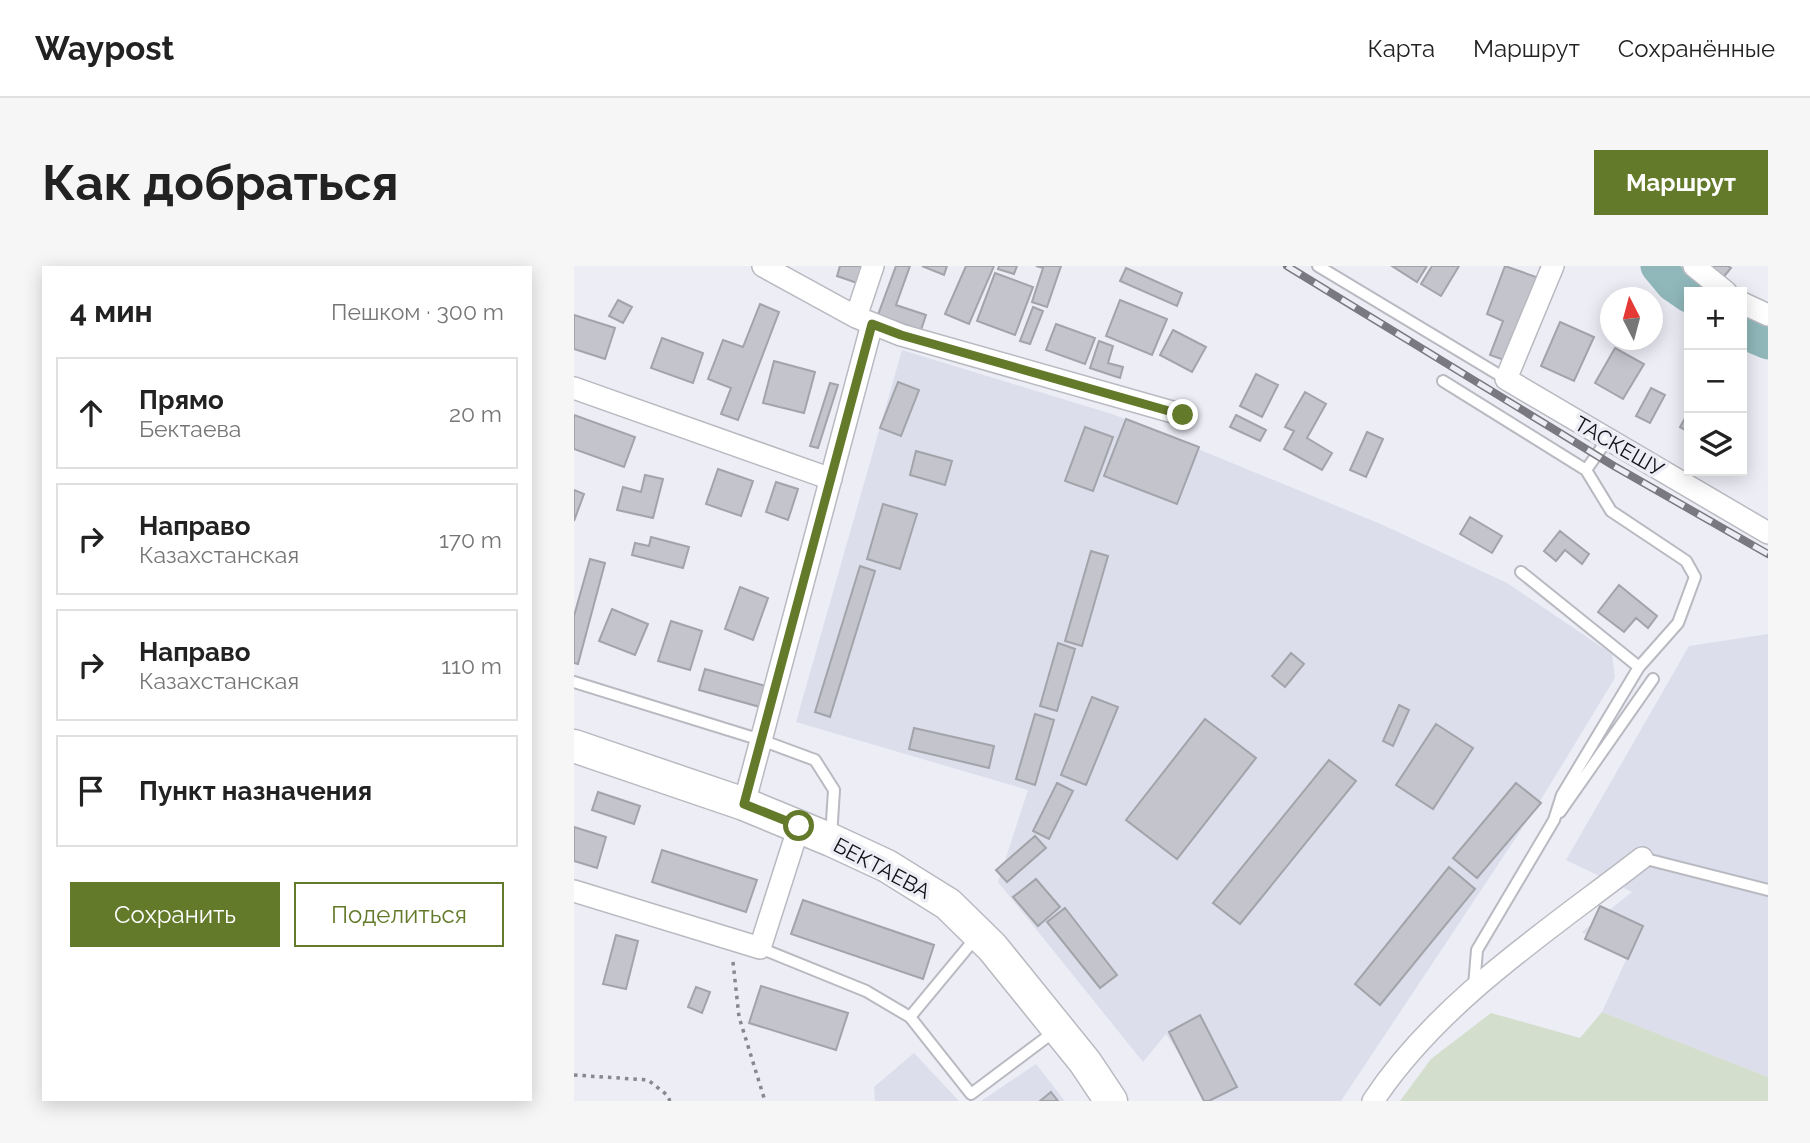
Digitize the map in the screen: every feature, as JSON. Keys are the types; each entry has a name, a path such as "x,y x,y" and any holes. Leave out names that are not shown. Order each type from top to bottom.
{"street":[{"path":"763,266 864,320 901,335 1183,415"},
{"path":"744,804 831,479 873,266"},
{"path":"1694,266 1721,287"},
{"path":"1506,379 1549,268"},
{"path":"1747,305 1768,315"},
{"name":"ТАСКЕШУ","path":"1506,379 1768,533"},
{"path":"574,388 831,479"},
{"name":"БЕКТАЕВА","path":"574,746 744,804 799,826 887,866 948,904 979,934 1058,1029 1085,1062 1111,1101"},
{"path":"574,891 760,948 799,826"},
{"path":"1373,1101 1392,1072 1461,999 1642,858"}],"lane":[{"path":"1318,266 1506,379"},
{"path":"1443,381 1586,470 1611,511 1686,561 1695,578 1678,623 1639,667 1562,795 1554,820"},
{"path":"1586,470 1607,440"},
{"path":"1521,572 1639,667"},
{"path":"1474,989 1477,950 1554,820 1653,680"},
{"path":"574,682 761,740 815,760 834,790 831,840"},
{"path":"1642,858 1768,890"},
{"path":"910,1017 979,934"},
{"path":"760,948 866,991 910,1017 971,1094 1058,1029"}],"path":[{"path":"731,939 739,1017 765,1101"},
{"path":"574,1075 648,1080 667,1095 670,1101"}],"shaded area":[{"path":"902,350 1115,415 1383,525 1507,583 1612,654 1615,678 1537,806 1341,1101 1209,1101 1166,1034 1143,1062 998,882 1028,790 796,722"},
{"path":"1768,634 1768,1077 1602,1012 1626,960 1582,932 1632,892 1566,860 1689,646"},
{"path":"914,1053 959,1101 875,1101 874,1087"},
{"path":"1036,1064 1065,1101 981,1101"}],"green space":[{"path":"1602,1012 1768,1077 1768,1101 1400,1101 1431,1059 1491,1013 1580,1038"}],"building":[{"path":"840,266 863,266 857,283 837,276"},
{"path":"896,266 910,266 896,305 926,315 921,330 878,315"},
{"path":"922,266 947,266 944,275"},
{"path":"966,266 994,266 969,324 945,314"},
{"path":"999,266 1017,266 1014,274 998,269"},
{"path":"1036,266 1061,266 1047,307 1032,302 1043,268"},
{"path":"1392,266 1427,266 1417,282"},
{"path":"1432,266 1459,266 1441,296 1421,284"},
{"path":"1505,266 1539,278 1507,361 1490,355 1503,321 1487,314"},
{"path":"1704,266 1728,266 1731,268 1721,280"},
{"path":"1126,268 1182,293 1177,306 1120,281"},
{"path":"995,273 1033,287 1015,335 977,321"},
{"path":"618,300 632,307 623,323 609,316"},
{"path":"1120,300 1167,319 1152,355 1106,336"},
{"path":"760,304 779,312 738,420 721,414 731,388 708,379 723,340 743,347"},
{"path":"1033,307 1043,311 1030,344 1020,341"},
{"path":"574,315 615,328 605,359 574,349"},
{"path":"1560,322 1594,337 1574,381 1541,366"},
{"path":"1056,324 1095,338 1085,364 1046,350"},
{"path":"1173,330 1206,347 1192,372 1160,355"},
{"path":"662,338 703,353 693,383 651,368"},
{"path":"1099,341 1113,346 1108,363 1123,367 1120,378 1090,368"},
{"path":"1614,350 1644,364 1623,399 1595,383"},
{"path":"774,361 815,372 804,413 763,403"},
{"path":"1256,374 1278,385 1262,417 1240,406"},
{"path":"898,382 919,390 901,436 880,428"},
{"path":"830,383 838,385 818,448 810,446"},
{"path":"1651,388 1665,395 1650,423 1636,416"},
{"path":"1305,392 1326,404 1307,438 1332,453 1322,470 1284,449 1294,431 1285,427"},
{"path":"574,415 635,437 624,467 574,449"},
{"path":"1236,415 1266,430 1260,441 1230,427"},
{"path":"1126,419 1199,447 1177,504 1104,476"},
{"path":"1085,427 1113,437 1093,491 1065,481"},
{"path":"1367,432 1383,439 1366,477 1350,470"},
{"path":"916,451 952,461 945,485 910,475"},
{"path":"718,469 753,481 741,516 706,504"},
{"path":"645,475 663,479 653,518 617,510 623,487 641,492"},
{"path":"776,482 798,489 788,520 766,512"},
{"path":"574,490 584,494 574,521"},
{"path":"883,504 917,514 900,569 867,559"},
{"path":"1470,517 1502,536 1492,553 1460,534"},
{"path":"1560,531 1589,554 1582,564 1565,550 1556,561 1544,551"},
{"path":"651,537 689,547 683,568 632,555 635,543 649,546"},
{"path":"1091,551 1108,556 1082,646 1065,641"},
{"path":"590,559 605,563 578,664 574,663 574,616"},
{"path":"860,566 875,571 830,717 815,712"},
{"path":"1619,585 1657,616 1648,628 1636,618 1624,632 1598,612"},
{"path":"740,587 768,598 753,640 725,629"},
{"path":"612,609 648,624 635,655 599,641"},
{"path":"671,621 702,631 690,670 658,661"},
{"path":"1058,643 1075,649 1057,711 1040,706"},
{"path":"1291,653 1304,664 1285,687 1272,676"},
{"path":"705,669 773,688 767,709 699,690"},
{"path":"1092,697 1118,707 1086,785 1061,775"},
{"path":"1399,705 1409,710 1393,746 1383,741"},
{"path":"1035,714 1054,720 1035,785 1016,779"},
{"path":"1205,719 1256,758 1177,859 1126,820"},
{"path":"1436,724 1473,748 1433,809 1396,785"},
{"path":"914,728 994,746 989,768 909,749"},
{"path":"1329,760 1356,781 1240,924 1213,903"},
{"path":"1057,783 1073,791 1049,839 1033,831"},
{"path":"1516,783 1541,803 1477,878 1453,858"},
{"path":"598,792 640,806 634,824 592,810"},
{"path":"574,827 606,837 597,868 574,861"},
{"path":"1035,836 1046,848 1007,882 996,870"},
{"path":"662,850 757,880 746,912 652,882"},
{"path":"1449,867 1475,889 1380,1005 1355,984"},
{"path":"1036,879 1060,907 1038,926 1013,897"},
{"path":"803,900 934,945 923,979 791,934"},
{"path":"1600,906 1643,926 1628,959 1585,939"},
{"path":"1065,908 1117,975 1100,988 1047,922"},
{"path":"616,935 638,941 626,989 603,984"},
{"path":"761,986 848,1013 836,1050 749,1023"},
{"path":"696,987 710,992 702,1013 688,1007"},
{"path":"1200,1015 1237,1087 1209,1101 1204,1101 1169,1032"},
{"path":"1051,1092 1058,1101 1040,1101"}],"waterway":[{"path":"1658,266 1673,284 1684,292"},
{"path":"1747,333 1768,342"}],"railway":[{"path":"1287,266 1614,466 1768,554"}],"route":[{"path":"799,826 744,804 872,324 901,335 1183,415"}]}
